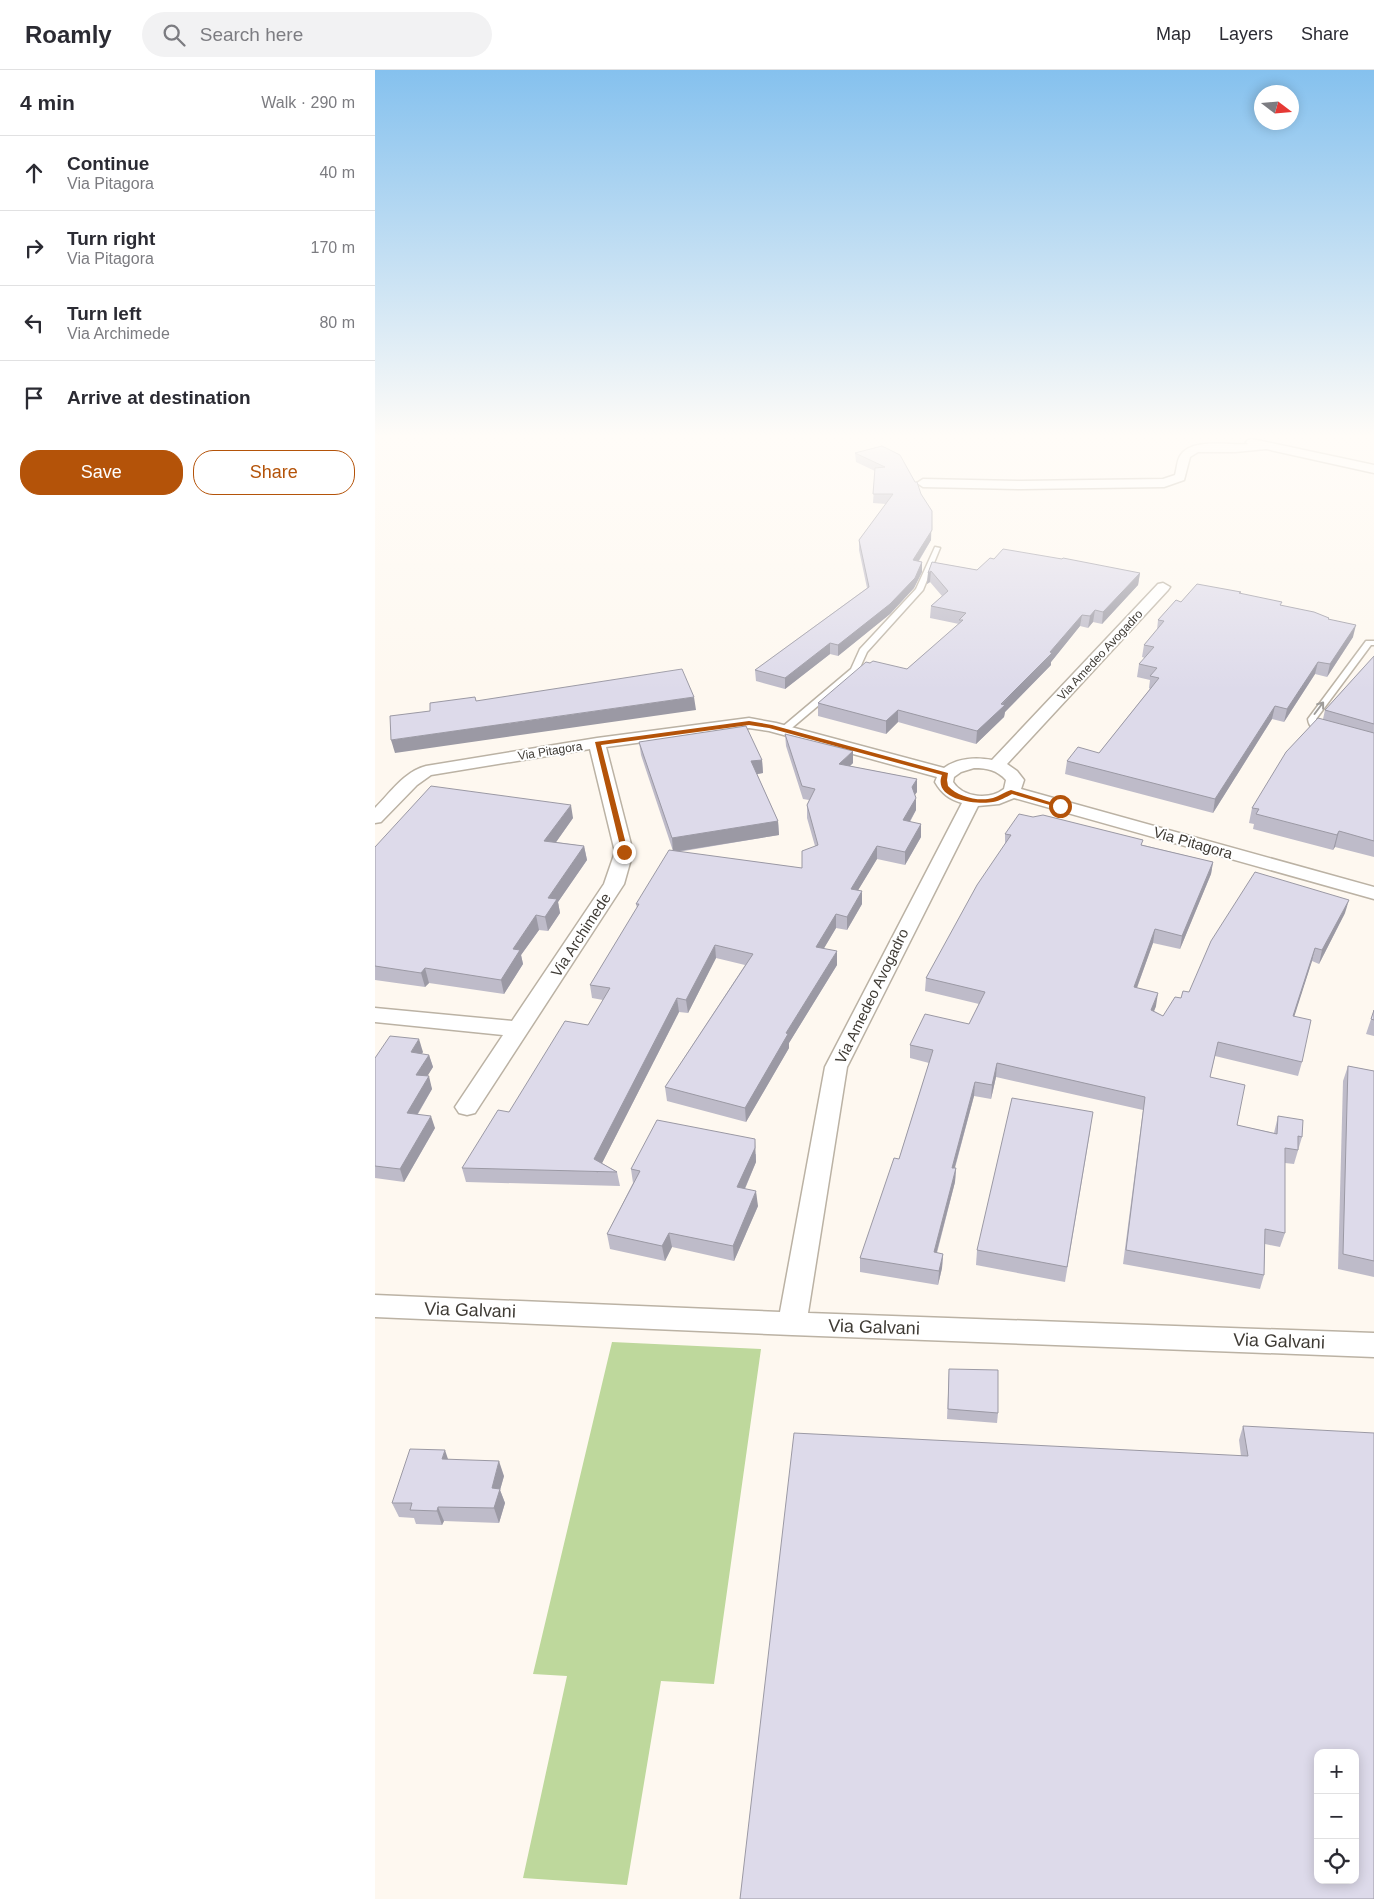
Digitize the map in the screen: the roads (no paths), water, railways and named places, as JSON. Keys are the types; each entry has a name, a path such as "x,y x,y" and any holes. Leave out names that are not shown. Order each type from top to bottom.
{"street":[{"name":"Via Amedeo Avogadro","path":"996,766 1163,587"},
{"name":"Via Pitagora","path":"375,818 411,781 426,771 597,743 749,723 784,730 946,774"},
{"name":"Via Archimede","path":"467,1107 614,884 624,852 597,743"},
{"path":"973,763 996,766 1005,769 1015,780 1015,786 1011,792 995,800 972,800 951,793 945,787 943,780 946,774 961,765 973,763"},
{"name":"Via Pitagora","path":"1011,792 1374,893"},
{"name":"Via Amedeo Avogadro","path":"792,1324 836,1066 972,800"},
{"path":"375,1015 520,1029"},
{"name":"Via Galvani","path":"375,1306 792,1324 1374,1345"}],"lane":[{"path":"784,730 855,670 863,652 919,590 937,548"},
{"path":"1336,734 1317,728 1312,722 1312,718 1369,643 1374,643"}]}
